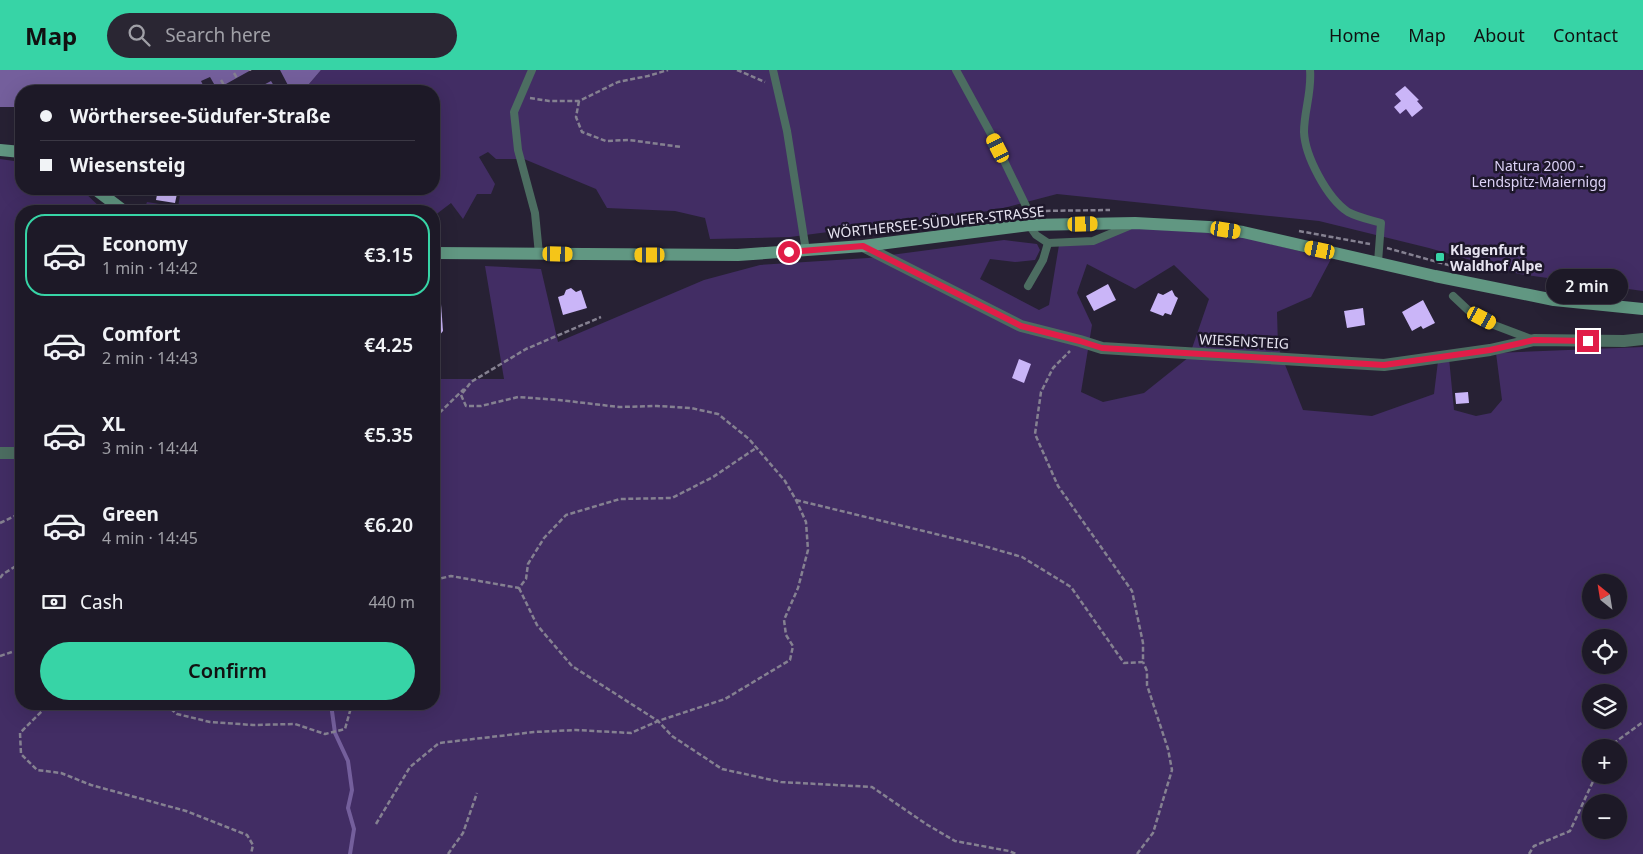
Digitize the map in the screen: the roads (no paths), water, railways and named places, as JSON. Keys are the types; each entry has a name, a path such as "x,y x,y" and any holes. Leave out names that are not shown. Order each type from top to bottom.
{"main road":[{"path":"0,150 15,151"},
{"path":"103,195 116,205"},
{"name":"WÖRTHERSEE-SÜDUFER-STRASSE","path":"440,254 738,255 863,246 1029,225 1135,223 1209,227 1243,232 1435,276 1554,300 1643,309"}],"street":[{"name":"WIESENSTEIG","path":"863,246 1021,326 1102,348 1384,365 1490,350 1534,340 1643,340"},
{"path":"0,453 15,453"}],"lane":[{"path":"532,70 514,112 518,150 535,213 539,254"},
{"path":"773,70 787,131 806,251"},
{"path":"956,70 991,134 1026,206 1029,225 1036,235 1048,243 1093,241 1135,223"},
{"path":"1310,70 1311,84 1304,131 1307,149 1316,171 1336,202 1349,213 1381,223 1378,262"},
{"path":"1028,286 1043,260 1048,243"},
{"path":"1453,296 1469,311 1494,324 1534,340"}],"waterway":[{"path":"332,710 335,733 348,761 352,790 348,808 354,829 350,854"}],"place":[{"name":"Klagenfurt Waldhof Alpe","path":"1440,257"}],"park label":[{"name":"Natura 2000 - Lendspitz-Maiernigg","path":"1539,174"}]}
